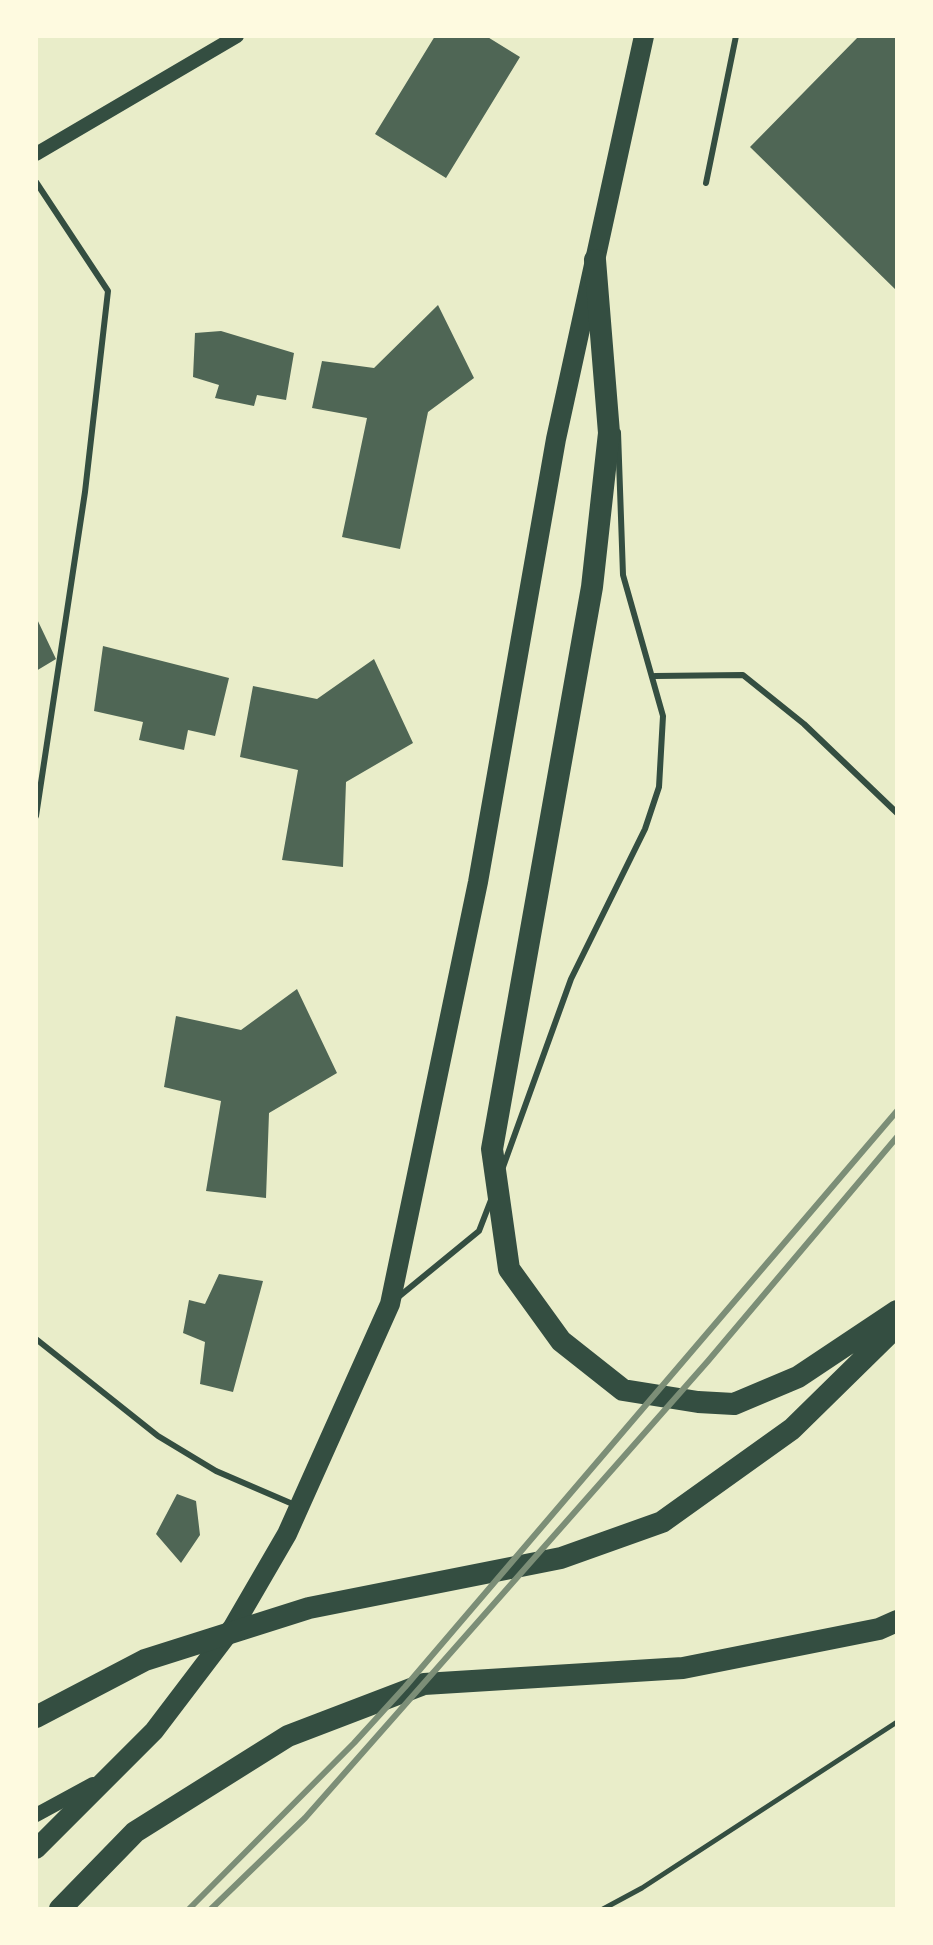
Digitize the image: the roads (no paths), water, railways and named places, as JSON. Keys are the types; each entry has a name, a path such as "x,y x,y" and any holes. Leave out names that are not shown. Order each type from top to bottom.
{"highway":[{"path":"595,260 609,433 592,587 492,1149 509,1269 561,1341 623,1390 698,1402 734,1404 798,1377 897,1311"},
{"path":"36,1717 145,1660 309,1608 561,1558 662,1522 792,1429 897,1326"},
{"path":"60,1909 135,1832 288,1736 424,1684 683,1668 879,1629 897,1621"}],"main road":[{"path":"36,1849 154,1731 233,1627 287,1534 390,1304 478,882 556,439 595,260 611,203 644,36"}],"street":[{"path":"36,154 237,36"},
{"path":"36,1815 111,1774"}],"lane":[{"path":"706,183 736,36"},
{"path":"36,182 108,291 85,492 36,816"},
{"path":"390,1304 479,1231 571,979 645,829 659,787 663,716 655,676 623,575 622,447 604,365"},
{"path":"655,676 743,675 804,724 897,813"},
{"path":"36,1339 158,1436 216,1471 298,1506"}],"railway":[{"path":"189,1909 354,1743 405,1687 897,1111"},
{"path":"211,1909 305,1818 708,1361 897,1137"}]}
